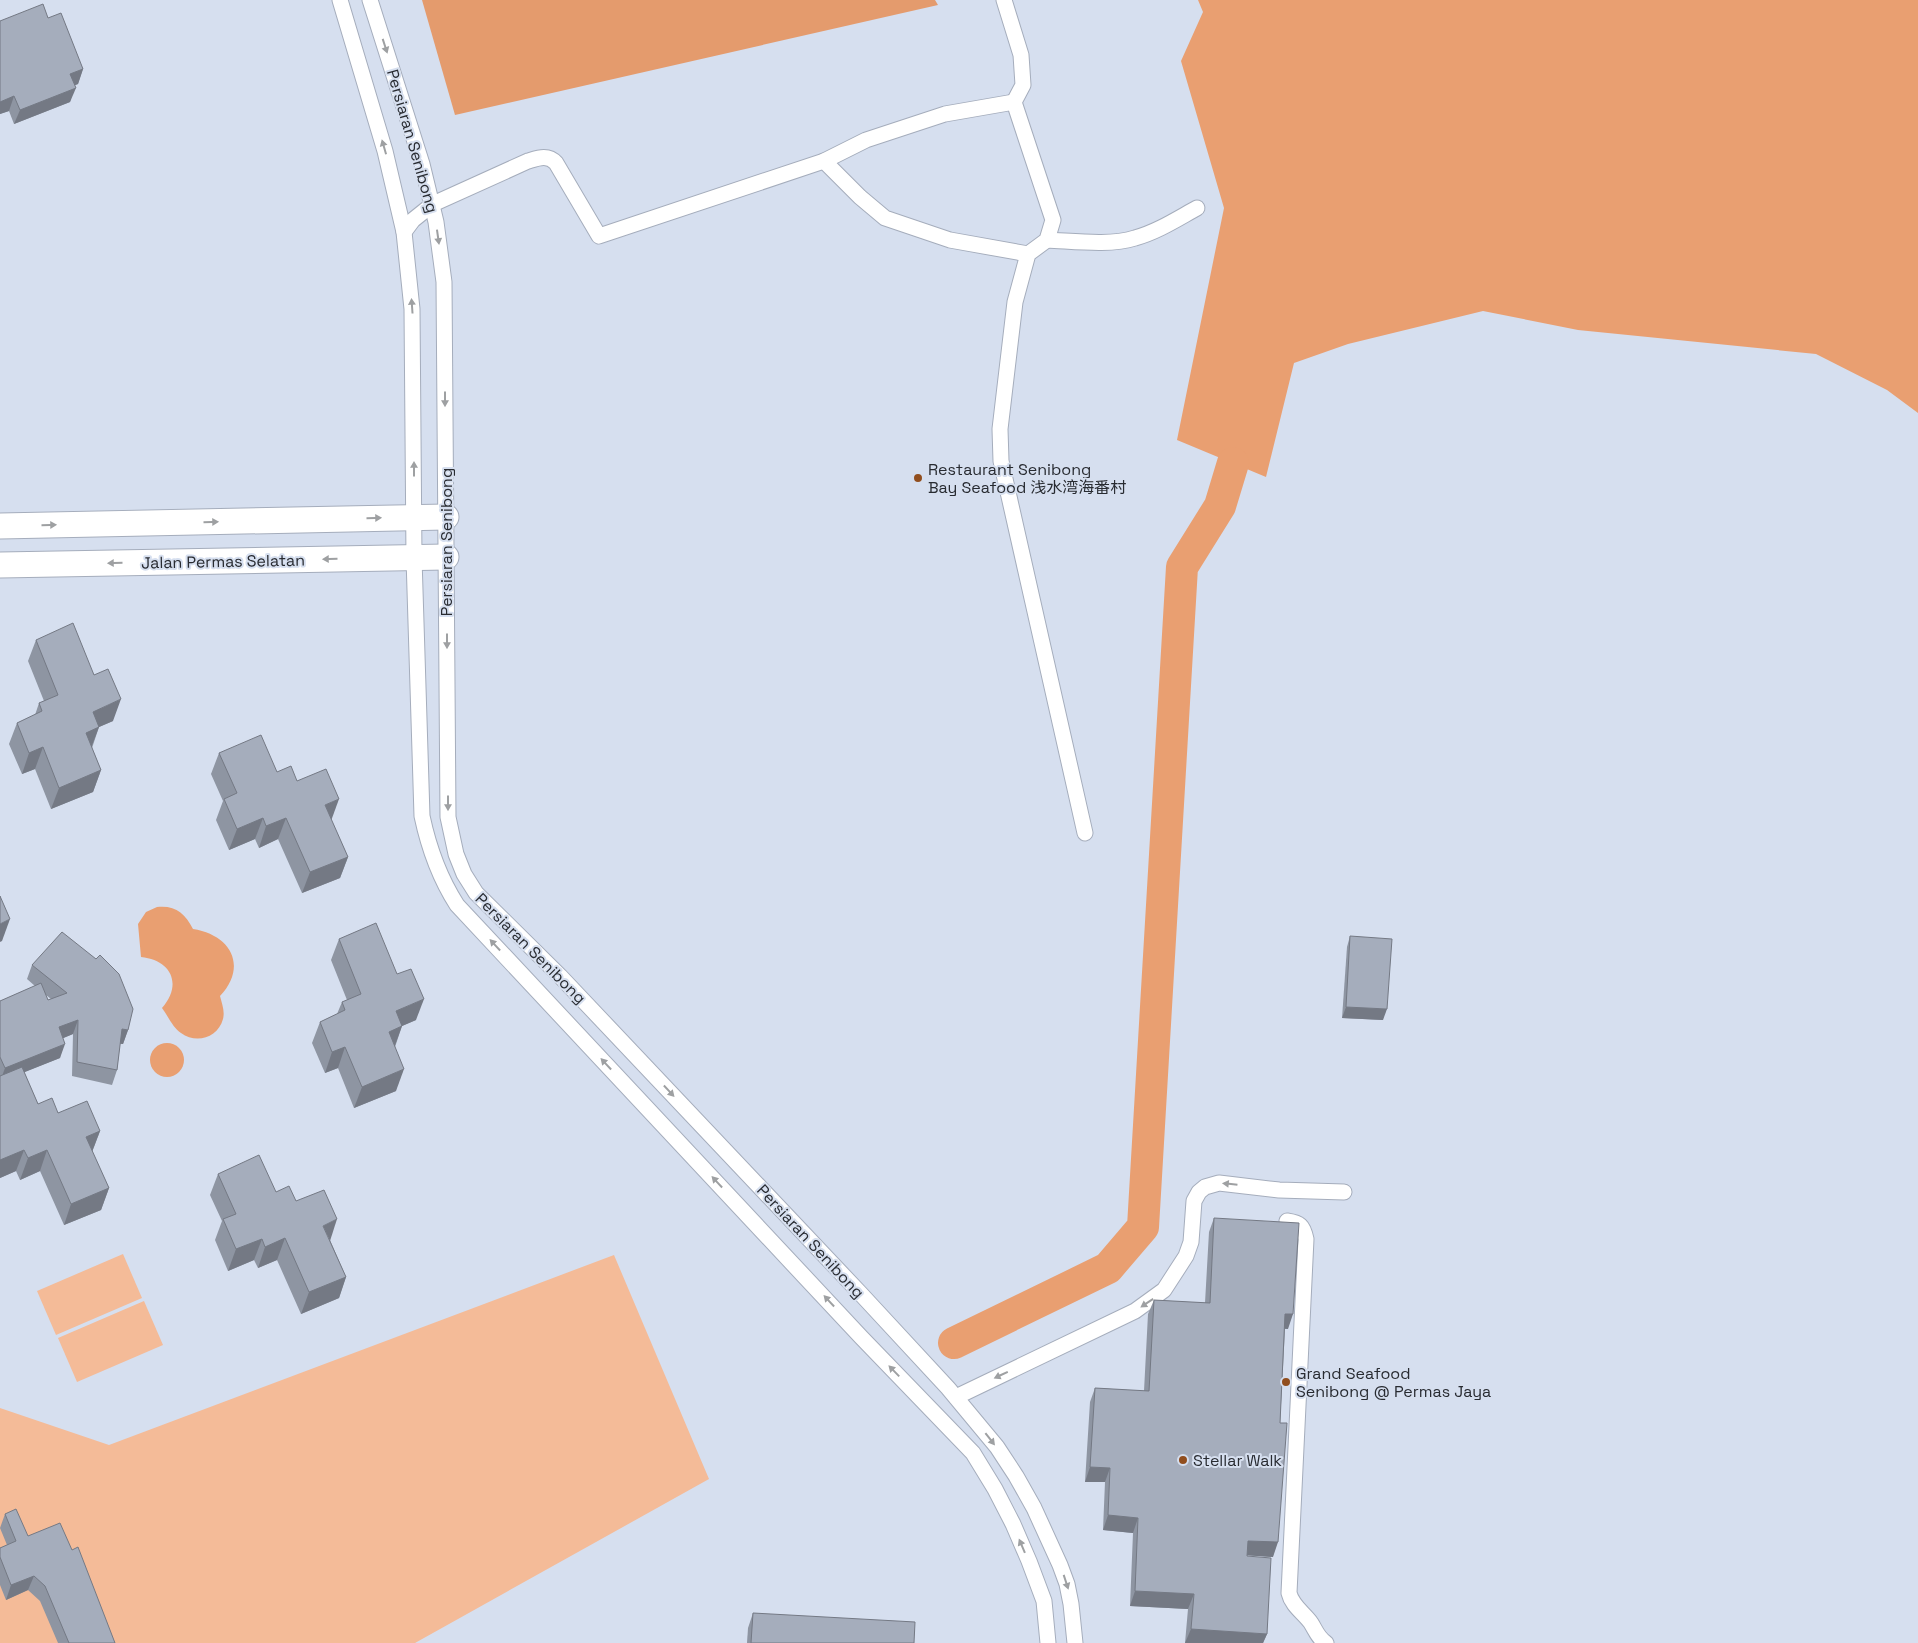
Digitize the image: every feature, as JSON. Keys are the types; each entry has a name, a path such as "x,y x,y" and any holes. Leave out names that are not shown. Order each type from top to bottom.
{"main road":[{"path":"0,526 446,517"},
{"name":"Jalan Permas Selatan","path":"0,564 446,557"}],"street":[{"name":"Persiaran Senibong","path":"340,0 385,151 404,232 412,309 414,558 422,816 428,842 445,886 457,905 861,1337 973,1453 1008,1515 1029,1560 1044,1601 1048,1643"},
{"name":"Persiaran Senibong","path":"370,0 422,164 432,204 444,282 448,817 456,854 464,874 476,893 560,976 952,1392 997,1447 1034,1508 1067,1584 1072,1604 1075,1643"},
{"path":"1004,0 1021,54 1023,85 1014,102 1052,220 1047,240"},
{"path":"404,232 413,220 432,204 528,160 547,157 556,163 599,236 824,161 866,140 945,114 1014,102"},
{"path":"824,161 860,197 885,218 950,240 1028,254"},
{"path":"1085,834 1002,461 1000,429 1015,302 1028,254 1047,240 1108,242 1135,238 1165,226 1197,208"},
{"path":"952,1392 1104,1327 1135,1311 1164,1290 1186,1256 1191,1242 1194,1201 1199,1192 1205,1188 1219,1183 1279,1190 1344,1192"},
{"path":"1287,1221 1300,1224 1304,1229 1306,1239 1289,1593 1292,1601 1311,1623 1321,1642"}],"shaded area":[{"path":"422,0 935,0 938,5 455,115"},
{"path":"1198,0 1918,0 1918,413 1887,390 1816,354 1578,330 1483,311 1348,344 1294,363 1266,477 1177,440 1224,208 1181,61 1203,12"},
{"path":"157,907 169,907 179,911 193,929 206,932 217,938 226,945 231,954 234,963 233,974 220,996 223,1019 216,1031 206,1037 193,1038 181,1033 176,1028 162,1008 172,990 171,975 160,963 141,957 138,924 146,912"},
{"path":"167,1043 179,1048 184,1060 179,1072 167,1077 155,1072 150,1060 155,1048"},
{"path":"123,1254 142,1298 56,1335 37,1291"},
{"path":"614,1255 709,1479 415,1643 0,1643 0,1408 109,1445"},
{"path":"144,1301 163,1345 77,1382 58,1338"}],"building":[{"path":"43,4 48,18 61,13 83,69 70,74 76,88 20,110 14,96 0,102 0,21"},
{"path":"73,623 94,675 108,669 121,699 93,712 99,727 86,733 101,770 59,788 43,747 29,753 17,723 42,711 39,703 58,695 36,640"},
{"path":"261,735 277,772 291,766 297,781 326,769 339,799 325,805 348,857 310,872 286,818 266,826 263,818 237,829 224,799 237,793 219,753"},
{"path":"0,896 10,919 0,924"},
{"path":"376,923 397,974 411,969 424,999 396,1011 402,1026 389,1032 404,1069 362,1087 345,1047 332,1052 320,1022 345,1010 342,1002 361,994 339,939"},
{"path":"62,932 96,959 100,955 119,974 133,1009 128,1030 122,1029 117,1070 77,1062 78,1020 59,1027 65,1044 5,1068 0,1057 0,1001 41,983 48,1000 67,993 32,965"},
{"path":"1350,936 1392,939 1387,1009 1346,1007"},
{"path":"22,1067 38,1104 52,1098 58,1113 87,1101 100,1131 86,1137 109,1188 71,1204 47,1150 28,1158 24,1150 0,1160 0,1076"},
{"path":"259,1155 276,1192 289,1186 296,1201 324,1190 337,1219 323,1226 346,1277 309,1292 285,1238 265,1247 262,1239 236,1249 223,1219 236,1214 218,1174"},
{"name":"Stellar Walk","path":"1214,1218 1299,1223 1293,1314 1285,1314 1280,1423 1287,1423 1278,1542 1248,1541 1247,1556 1271,1558 1267,1634 1191,1629 1194,1594 1135,1591 1138,1518 1108,1515 1110,1468 1090,1467 1095,1388 1149,1391 1154,1300 1210,1303"},
{"path":"16,1509 28,1536 60,1523 72,1550 78,1547 115,1643 69,1643 45,1586 34,1576 11,1585 0,1557 0,1548 16,1541 5,1514"},
{"path":"753,1613 915,1622 914,1643 751,1643"}],"waterway":[{"path":"954,1343 1108,1268 1143,1227 1182,567 1220,506 1233,463"}],"place":[{"name":"Restaurant Senibong Bay Seafood 浅水湾海番村","path":"918,478"},
{"name":"Grand Seafood Senibong @ Permas Jaya","path":"1286,1382"},
{"name":"Stellar Walk","path":"1183,1460"}]}
